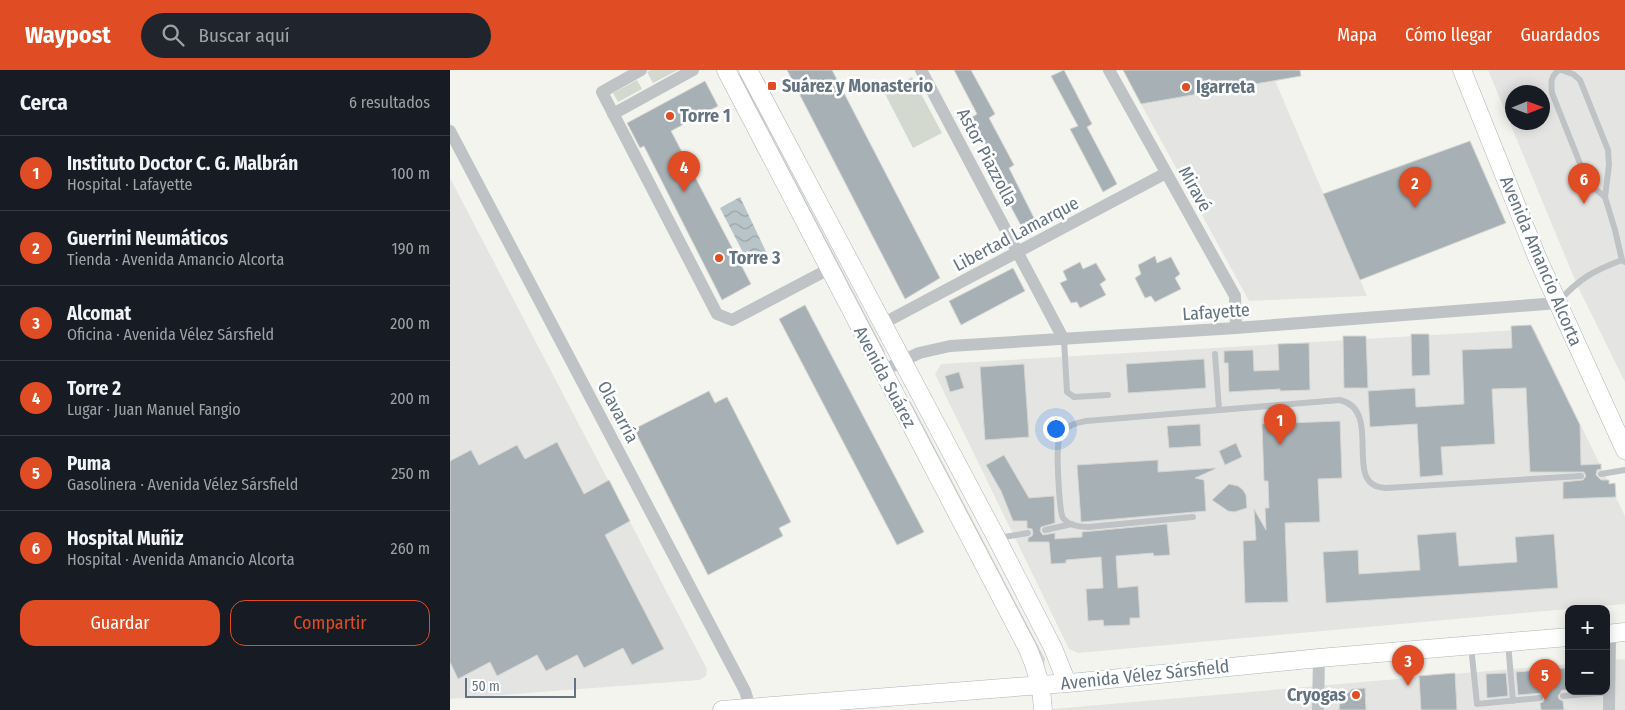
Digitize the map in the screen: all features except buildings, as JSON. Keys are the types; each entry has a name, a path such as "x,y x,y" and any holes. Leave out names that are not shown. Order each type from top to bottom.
{"street":[{"path":"613,114 693,70"},
{"name":"Avenida Suárez","path":"726,70 1028,649 1038,671 1044,710"},
{"name":"Avenida Suárez","path":"748,70 997,539 1053,648 1067,683"},
{"name":"Astor Piazzolla","path":"921,70 1064,340"},
{"name":"Miravé","path":"1109,70 1235,296 1236,328"},
{"name":"Avenida Amancio Alcorta","path":"1462,70 1538,258 1625,450"},
{"path":"649,93 639,71 602,92 717,314 732,320 829,269"},
{"name":"Olavarría","path":"450,131 745,691 751,709"},
{"name":"Libertad Lamarque","path":"882,324 1166,173"},
{"name":"Lafayette","path":"882,371 919,353 950,346 1236,328 1558,303"},
{"path":"1610,692 1614,633"},
{"name":"Avenida Vélez Sársfield","path":"722,710 1067,683 1318,658 1565,637"},
{"path":"1318,658 1318,710"},
{"path":"1610,695 1610,710"}],"lane":[{"path":"1558,303 1583,278 1600,268 1624,261 1605,197 1609,165 1608,150 1580,80 1567,71 1560,70 1553,75 1551,82 1552,93 1583,171 1593,187 1605,197"},
{"path":"1064,340 1067,392 1074,397 1108,395"},
{"path":"1215,354 1219,409"},
{"path":"1072,524 1062,514 1057,457 1059,439 1067,428 1073,424 1086,421 1334,400 1347,401 1360,417 1367,480 1371,485 1380,488 1581,476"},
{"path":"1601,474 1625,470"},
{"path":"1045,530 1072,524 1088,527 1193,517"},
{"path":"997,539 1028,533"},
{"path":"1508,642 1512,701"},
{"path":"1471,645 1477,704 1540,698"},
{"path":"1563,696 1575,695"}],"shaded area":[{"path":"651,70 678,70 653,83 647,72"},
{"path":"1488,70 1625,70 1625,382 1577,285 1513,130 1550,130 1550,85 1505,85 1505,111"},
{"path":"737,76 741,76 885,352 883,355"},
{"path":"912,77 942,133 913,148 884,92"},
{"path":"1274,78 1367,296 1249,301 1141,104"},
{"path":"637,80 642,89 618,102 613,93"},
{"path":"450,178 707,669 706,676 699,680 450,699"},
{"path":"1534,329 1625,516 1625,604 1565,605 1565,609 1078,653 1069,649 935,374 941,364"},
{"path":"910,400 1045,659 1044,663 908,402"},
{"path":"1625,659 1625,710 1041,710 1565,664 1565,695 1610,695 1610,660"}],"water":[{"path":"740,197 768,256 750,266 720,208"}],"place":[{"name":"Suárez y Monasterio","path":"772,86"},
{"name":"Igarreta","path":"1186,87"},
{"name":"Torre 1","path":"670,116"},
{"name":"Torre 2","path":"684,192"},
{"name":"Hospital Muñiz","path":"1584,204"},
{"name":"Guerrini Neumáticos","path":"1415,208"},
{"name":"Torre 3","path":"719,258"},
{"name":"Instituto Doctor C. G. Malbrán","path":"1280,445"},
{"name":"Alcomat","path":"1408,686"},
{"name":"Cryogas","path":"1356,695"},
{"name":"Puma","path":"1545,700"}]}
